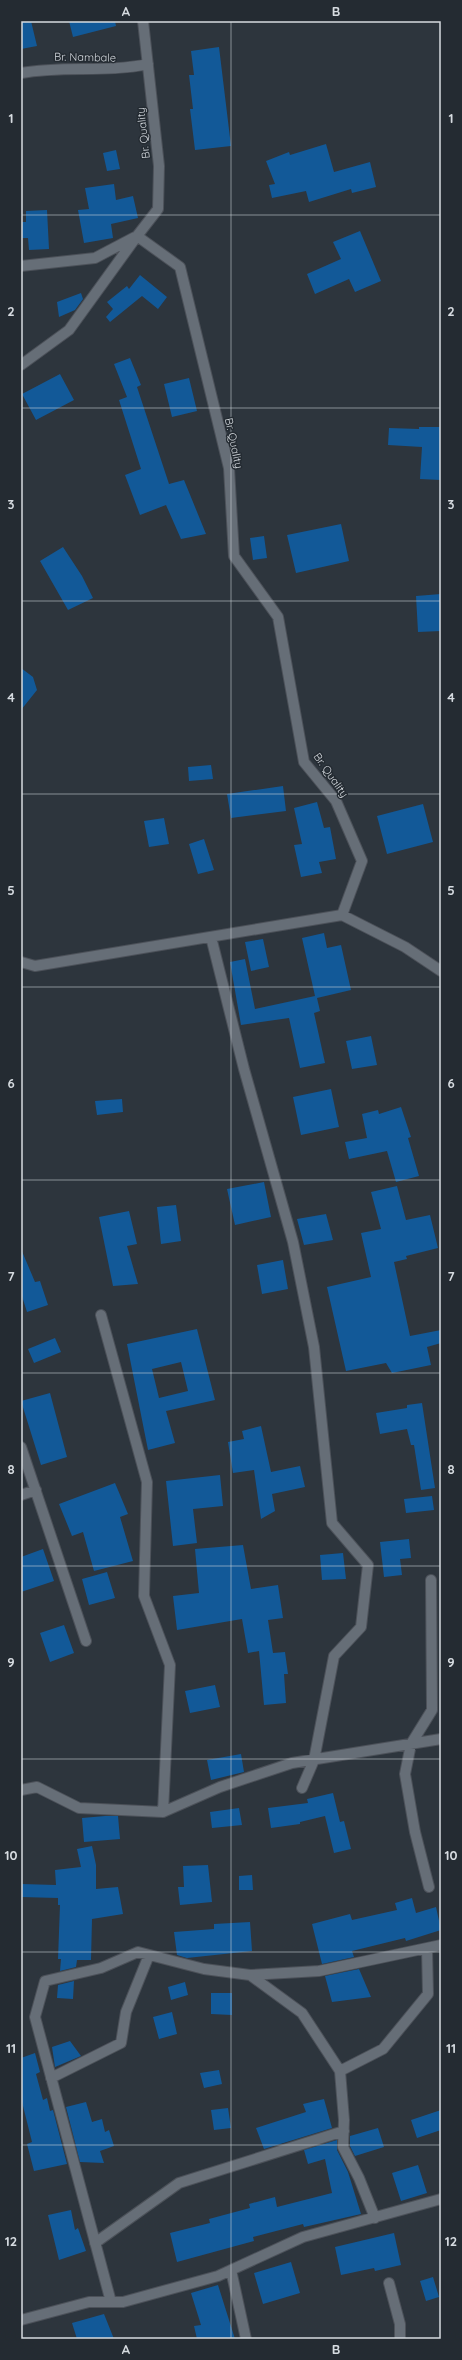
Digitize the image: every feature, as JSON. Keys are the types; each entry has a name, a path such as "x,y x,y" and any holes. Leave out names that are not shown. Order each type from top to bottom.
{"street":[{"name":"Br. Quality","path":"144,21 159,166 158,209 137,236 180,267 229,468 234,556 278,617 304,762 336,801 362,861 342,915"},
{"name":"Br. Nambale","path":"21,73 45,68 122,69 148,64"},
{"path":"21,266 95,258 137,236"},
{"path":"21,365 69,330 137,236"},
{"path":"21,962 35,966 342,915 406,947 441,971"},
{"path":"211,937 244,1069 293,1242 314,1347 332,1523 368,1565 361,1627 334,1656 314,1760 302,1788"},
{"path":"101,1315 147,1482 144,1596 170,1665 163,1812"},
{"path":"21,1447 86,1641"},
{"path":"21,1495 36,1490"},
{"path":"429,1887 415,1832 405,1774 411,1744 432,1710 432,1580"},
{"path":"21,1790 37,1787 79,1808 163,1812 220,1787 292,1763 441,1739"},
{"path":"111,2302 35,2017 45,1981 101,1968 138,1952 204,1969 250,1976 319,1971 441,1945"},
{"path":"340,2071 383,2049 428,1994 427,1948"},
{"path":"51,2078 121,2043 126,2012 149,1955"},
{"path":"250,1976 302,2013 340,2071 344,2131 343,2147 359,2178 375,2218"},
{"path":"95,2243 180,2183 344,2131"},
{"path":"21,2320 89,2302 123,2302 218,2276 303,2238 441,2200"},
{"path":"231,2270 246,2339"},
{"path":"389,2283 400,2324 400,2339"}],"building":[{"path":"21,21 31,21 37,46 21,49"},
{"path":"69,21 115,21 116,26 73,37"},
{"path":"219,47 231,146 195,150 190,109 193,109 189,75 194,75 191,51"},
{"path":"326,144 334,172 370,162 376,187 352,193 351,189 309,202 306,191 272,198 269,185 275,184 266,161 289,152 290,155"},
{"path":"116,150 120,169 107,171 103,153"},
{"path":"114,184 116,200 133,196 138,218 111,224 113,238 84,243 78,210 89,209 85,188"},
{"path":"47,210 49,249 29,250 28,238 21,238 21,222 26,222 26,211"},
{"path":"360,231 381,281 355,292 349,279 315,294 307,274 341,259 333,242"},
{"path":"140,275 167,297 158,309 142,296 110,322 106,317 113,309 107,302 127,286 129,289"},
{"path":"81,293 83,299 75,310 59,317 57,302"},
{"path":"130,358 141,385 137,387 169,484 184,480 206,534 181,539 166,505 140,515 125,475 141,469 119,400 127,397 114,364"},
{"path":"60,374 74,400 36,420 22,394"},
{"path":"189,378 197,411 172,417 164,384"},
{"path":"419,427 441,427 441,480 420,479 422,447 388,445 389,428 419,429"},
{"path":"341,524 349,561 296,573 287,535"},
{"path":"264,536 267,558 253,560 250,538"},
{"path":"63,547 82,576 93,598 68,610 40,561"},
{"path":"441,594 441,631 418,632 416,596"},
{"path":"21,668 33,677 37,690 21,710"},
{"path":"211,765 213,779 189,781 188,767"},
{"path":"283,786 286,811 231,818 227,794"},
{"path":"317,802 324,828 330,827 336,859 319,862 322,873 301,877 294,845 302,844 294,808"},
{"path":"423,804 433,842 387,854 377,816"},
{"path":"164,818 169,844 149,847 144,821"},
{"path":"204,839 214,870 198,874 189,844"},
{"path":"324,933 327,948 341,945 351,990 317,998 320,1011 314,1013 325,1063 300,1068 289,1018 241,1025 230,962 245,959 255,1009 315,996 302,938"},
{"path":"263,939 269,967 251,971 245,942"},
{"path":"371,1036 377,1065 352,1069 346,1041"},
{"path":"331,1089 339,1127 301,1135 293,1097"},
{"path":"122,1099 123,1112 97,1115 95,1101"},
{"path":"401,1107 411,1137 408,1138 419,1176 396,1182 387,1151 349,1159 345,1142 367,1138 362,1114 378,1110 379,1114"},
{"path":"264,1182 271,1217 235,1225 227,1189"},
{"path":"397,1186 406,1220 430,1215 438,1248 406,1256 407,1259 394,1262 410,1336 441,1330 441,1343 427,1347 431,1365 392,1373 386,1363 346,1371 327,1287 371,1277 361,1233 381,1229 371,1192"},
{"path":"176,1205 181,1241 161,1244 157,1207"},
{"path":"129,1211 137,1244 127,1246 138,1284 113,1286 99,1217"},
{"path":"326,1214 333,1240 304,1245 297,1219"},
{"path":"21,1249 35,1282 40,1281 48,1305 27,1312 21,1293"},
{"path":"283,1260 288,1289 262,1294 257,1265"},
{"path":"197,1329 215,1400 166,1411 175,1443 148,1450 127,1344","holes":["181,1362 188,1391 159,1398 152,1369"]},
{"path":"55,1338 61,1352 34,1363 28,1349"},
{"path":"50,1393 67,1457 41,1465 21,1401"},
{"path":"422,1403 435,1488 421,1490 414,1445 411,1445 407,1429 380,1434 376,1413 407,1408 407,1405"},
{"path":"261,1426 271,1472 300,1466 305,1487 272,1494 275,1511 261,1519 254,1470 233,1473 228,1442 244,1439 242,1431"},
{"path":"220,1475 223,1506 193,1509 197,1543 173,1546 166,1481"},
{"path":"115,1483 128,1514 120,1517 133,1561 94,1571 83,1532 72,1536 59,1504"},
{"path":"432,1496 434,1510 406,1513 404,1499"},
{"path":"409,1539 411,1558 400,1559 402,1575 384,1577 380,1542"},
{"path":"243,1545 251,1589 278,1585 283,1618 268,1620 273,1653 285,1652 288,1674 284,1674 286,1703 264,1705 259,1651 248,1653 242,1619 177,1630 173,1596 199,1593 195,1549"},
{"path":"43,1549 54,1581 21,1592 21,1557"},
{"path":"343,1553 346,1579 322,1580 320,1555"},
{"path":"107,1572 115,1598 89,1605 82,1579"},
{"path":"64,1625 74,1653 50,1662 40,1633"},
{"path":"215,1685 220,1707 190,1713 185,1691"},
{"path":"241,1754 244,1772 211,1780 207,1760"},
{"path":"333,1793 340,1822 344,1821 351,1849 334,1853 325,1816 300,1822 300,1824 271,1828 268,1808 308,1803 307,1799"},
{"path":"239,1808 242,1825 212,1828 210,1812"},
{"path":"118,1816 120,1839 84,1842 82,1818"},
{"path":"92,1846 96,1865 96,1889 118,1887 123,1914 92,1919 91,1960 77,1960 76,1967 60,1971 61,1959 58,1959 60,1905 58,1905 58,1898 21,1897 21,1884 56,1885 55,1870 81,1867 77,1849"},
{"path":"208,1865 212,1902 180,1905 178,1887 184,1887 183,1866"},
{"path":"252,1875 253,1890 239,1890 239,1876"},
{"path":"412,1898 416,1913 436,1907 441,1930 406,1941 405,1938 352,1951 354,1957 322,1964 312,1924 350,1914 352,1920 397,1910 395,1903"},
{"path":"250,1922 252,1951 187,1958 177,1955 174,1932 214,1929 214,1924"},
{"path":"359,1969 371,1997 332,2002 325,1976"},
{"path":"74,1981 73,1999 57,1998 58,1985"},
{"path":"185,1982 188,1995 171,2000 168,1987"},
{"path":"211,1993 232,1993 232,2015 211,2014"},
{"path":"172,2012 177,2034 159,2039 153,2017"},
{"path":"70,2041 81,2056 55,2067 52,2047"},
{"path":"35,2053 40,2072 36,2074 43,2100 47,2098 50,2111 53,2110 67,2164 34,2171 27,2144 32,2142 21,2098 21,2058"},
{"path":"219,2070 222,2084 204,2088 200,2073"},
{"path":"324,2099 332,2128 264,2149 256,2128 306,2112 303,2104"},
{"path":"86,2102 92,2122 102,2119 105,2132 109,2130 114,2146 100,2151 104,2163 80,2162 66,2107"},
{"path":"228,2108 231,2128 214,2130 211,2110"},
{"path":"441,2110 441,2130 417,2138 411,2120"},
{"path":"378,2128 384,2147 355,2156 350,2146 350,2136"},
{"path":"337,2140 337,2150 348,2172 361,2214 304,2227 303,2224 253,2237 254,2241 177,2262 170,2233 210,2223 209,2219 250,2208 249,2204 275,2197 277,2207 332,2193 325,2159 308,2164 304,2150"},
{"path":"418,2165 427,2193 401,2201 392,2173"},
{"path":"71,2210 75,2230 78,2228 86,2251 59,2260 48,2215"},
{"path":"394,2233 401,2265 375,2271 374,2268 341,2275 335,2247"},
{"path":"291,2262 300,2293 263,2304 254,2273"},
{"path":"433,2277 439,2297 426,2301 420,2281"},
{"path":"218,2285 235,2339 197,2339 194,2326 201,2325 191,2293"},
{"path":"104,2314 114,2339 77,2339 72,2323"}]}
